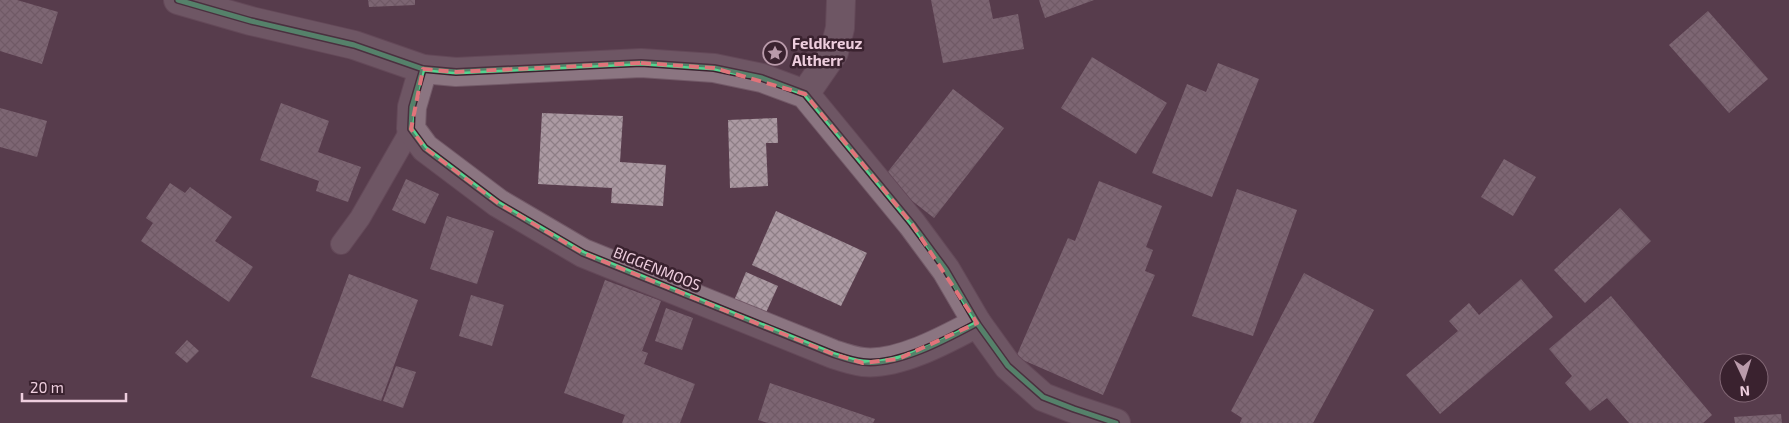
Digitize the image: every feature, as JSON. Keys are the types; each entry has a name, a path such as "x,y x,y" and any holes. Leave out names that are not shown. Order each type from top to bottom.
{"street":[{"path":"178,0 255,10 422,70 456,72 641,63 714,68 762,78 805,94 912,224 946,270 977,323 1008,366 1043,397 1116,423"},
{"path":"805,94 834,52 840,28 841,0"},
{"path":"411,130 412,107 422,70"},
{"name":"BIGGENMOOS","path":"411,130 425,148 498,203 583,253 833,354 863,362 898,360 977,323"}],"lane":[{"path":"341,244 360,218 411,130"}],"highlighted area":[{"path":"641,63 714,68 805,94 912,224 977,323 898,359 863,363 833,354 583,253 498,203 425,148 411,129 423,69 456,72"}],"building":[{"path":"0,0 17,0 58,12 42,64 0,51"},
{"path":"368,0 415,0 415,5 369,7"},
{"path":"931,0 989,0 993,19 1018,14 1024,49 943,63"},
{"path":"1039,0 1094,0 1045,18"},
{"path":"1708,11 1768,79 1729,113 1669,45"},
{"path":"1092,57 1167,103 1136,154 1061,108"},
{"path":"1218,63 1259,79 1212,197 1152,173 1187,84 1206,92"},
{"path":"953,89 1004,128 934,218 883,178"},
{"path":"281,103 329,121 318,152 361,167 348,202 316,191 319,181 260,160"},
{"path":"0,108 47,121 37,157 0,147"},
{"path":"542,113 623,116 620,162 666,165 663,206 611,203 612,188 538,184"},
{"path":"777,118 778,143 766,143 768,186 730,188 728,120"},
{"path":"1504,159 1536,177 1513,216 1481,197"},
{"path":"406,179 439,194 425,224 392,210"},
{"path":"1099,181 1162,206 1146,247 1153,250 1145,271 1155,275 1103,395 1016,357 1068,238 1075,241"},
{"path":"170,183 185,193 190,187 232,217 215,241 253,267 229,302 141,241 153,223 146,218"},
{"path":"1237,189 1297,210 1253,336 1192,316"},
{"path":"1620,208 1651,241 1585,303 1554,270"},
{"path":"776,211 867,253 841,306 752,265"},
{"path":"447,216 494,231 477,284 430,269"},
{"path":"746,272 778,286 764,317 733,303"},
{"path":"1304,273 1374,310 1313,423 1240,423 1242,418 1231,411"},
{"path":"349,274 418,300 381,401 311,377"},
{"path":"1521,279 1553,317 1440,414 1406,375 1458,331 1449,321 1469,303 1479,315"},
{"path":"605,280 661,301 642,351 648,353 644,364 695,384 680,423 622,423 625,415 564,393"},
{"path":"471,295 504,305 492,346 459,336"},
{"path":"1611,296 1712,415 1703,423 1629,423 1607,398 1590,411 1565,383 1572,376 1549,349"},
{"path":"666,308 693,318 682,350 655,341"},
{"path":"187,340 199,351 187,363 175,353"},
{"path":"396,366 416,372 403,408 383,401"},
{"path":"770,383 875,419 873,423 768,423 758,420"},
{"path":"1781,414 1782,423 1735,423 1734,417"}],"cycle path":[{"path":"178,0 251,21 354,45 423,69 456,72 641,63 714,68 762,78 805,94 912,224 946,270 977,323 1008,366 1043,397 1116,423"},
{"path":"423,69 412,107 411,129 425,148 498,203 583,253 833,354 859,361 877,362 907,356 977,323"}],"place":[{"name":"Feldkreuz Altherr","path":"775,53"}]}
